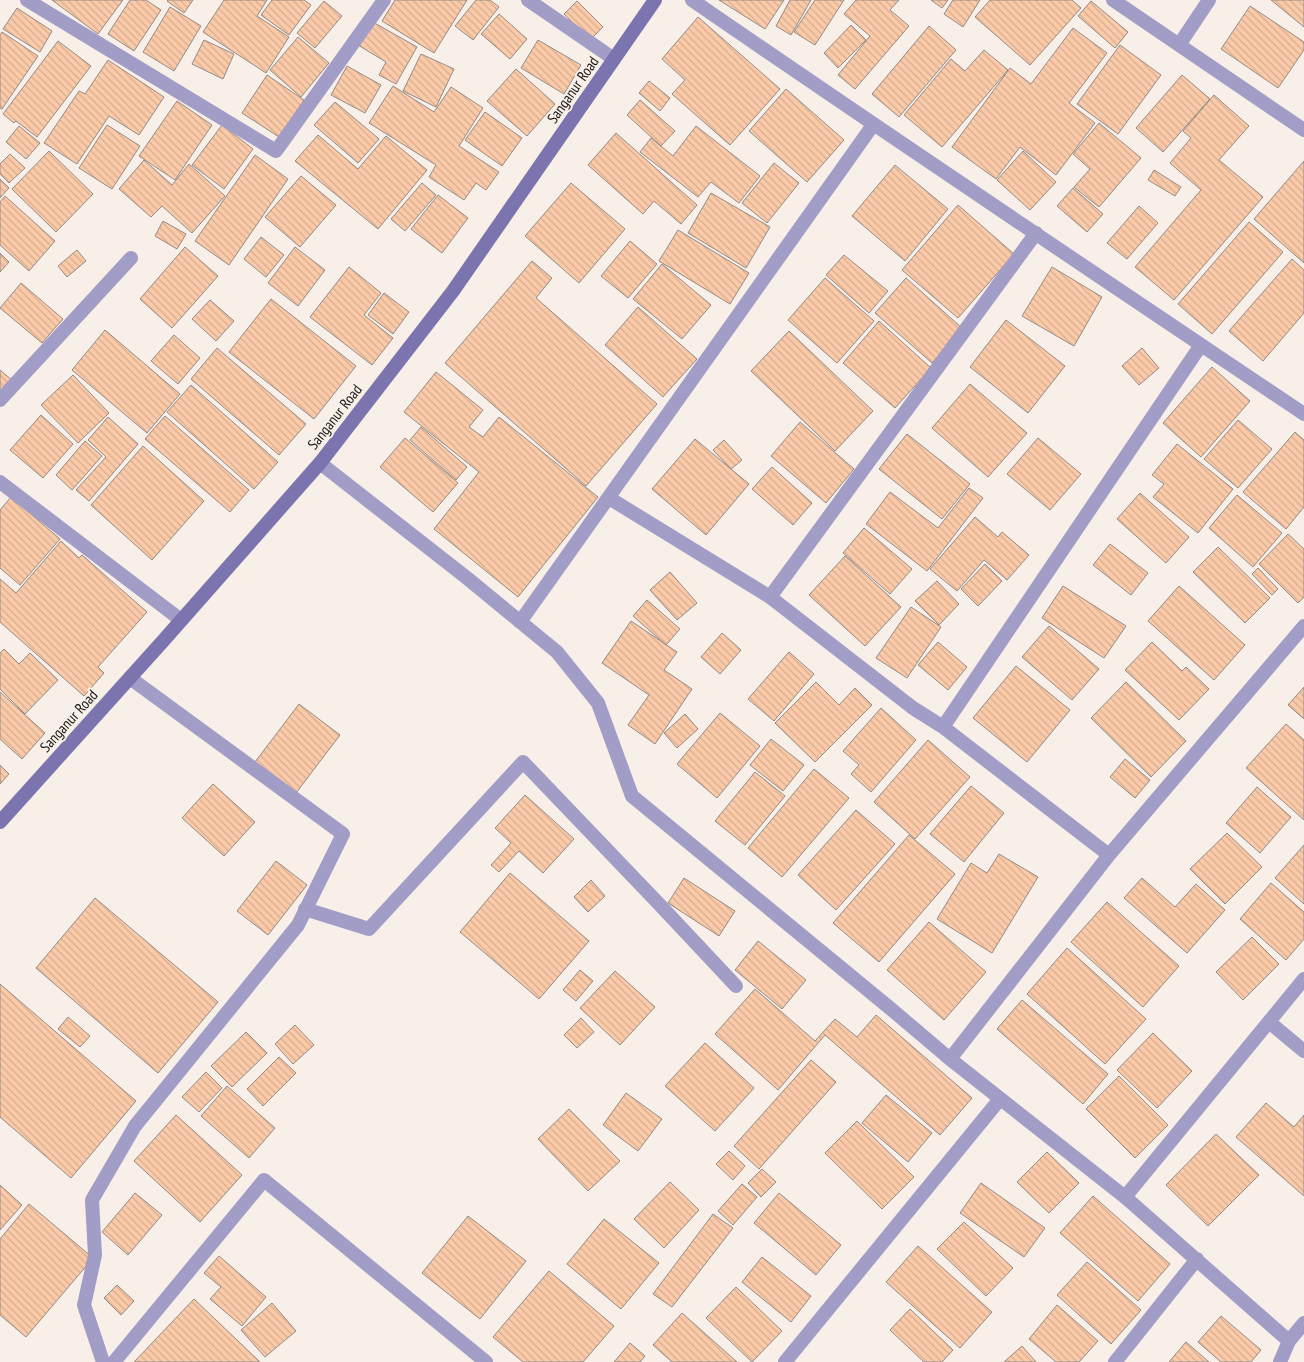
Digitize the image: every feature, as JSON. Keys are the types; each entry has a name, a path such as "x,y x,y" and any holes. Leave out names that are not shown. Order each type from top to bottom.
{"main road":[{"name":"Sanganur Road","path":"0,822 320,463 453,291 655,0"}],"street":[{"path":"27,0 276,150 384,0"},
{"path":"528,0 614,59"},
{"path":"692,0 873,125 1304,414"},
{"path":"1113,0 1304,130"},
{"path":"1179,45 1209,0"},
{"path":"520,622 873,125"},
{"path":"770,597 1036,233"},
{"path":"0,400 132,258"},
{"path":"943,727 1201,345"},
{"path":"320,463 467,578 556,652 598,703 632,796 950,1059 1125,1197 1289,1341"},
{"path":"0,482 181,620"},
{"path":"609,498 770,597 913,708 943,727 1109,855"},
{"path":"950,1059 1109,855 1304,626"},
{"path":"103,1362 84,1305 95,1255 92,1200 135,1126 298,925 344,834 130,678"},
{"path":"305,909 369,929 523,762 736,986"},
{"path":"1125,1197 1304,979"},
{"path":"1269,1022 1304,1051"},
{"path":"785,1362 1000,1099"},
{"path":"114,1362 264,1180 486,1362"},
{"path":"1115,1362 1197,1259"},
{"path":"1280,1362 1289,1341 1304,1323"}],"building":[{"path":"52,0 123,0 98,34"},
{"path":"130,0 146,0 161,10 134,51 108,34"},
{"path":"168,0 193,0 184,13"},
{"path":"224,0 267,0 257,16 289,37 266,73 203,32"},
{"path":"272,0 304,0 311,5 289,35 261,15"},
{"path":"395,0 467,0 434,53 382,21"},
{"path":"476,0 490,0 499,7 473,40 455,26"},
{"path":"719,0 784,0 765,29"},
{"path":"790,0 811,0 791,35 776,26"},
{"path":"815,0 844,0 815,45 794,32"},
{"path":"856,0 899,0 890,10 909,26 855,89 838,75 870,36 844,14"},
{"path":"931,0 948,0 942,8"},
{"path":"953,0 980,0 963,27 944,14"},
{"path":"990,0 1072,0 1081,8 1030,65 975,17"},
{"path":"1271,0 1304,0 1304,27"},
{"path":"324,1 342,16 315,48 297,33"},
{"path":"577,1 603,27 590,40 564,14"},
{"path":"1091,1 1128,32 1115,48 1078,16"},
{"path":"1250,6 1304,42 1304,50 1278,88 1221,49"},
{"path":"170,7 201,26 174,71 143,52"},
{"path":"17,8 52,31 40,52 3,29"},
{"path":"499,14 527,39 510,59 481,34"},
{"path":"698,17 780,89 730,145 672,94 685,80 662,59"},
{"path":"371,21 417,47 396,84 379,75 386,62 358,45"},
{"path":"851,25 866,40 838,68 824,53"},
{"path":"929,26 956,50 899,117 872,94"},
{"path":"1073,28 1107,53 1069,103 1095,123 1056,175 1020,147 996,179 952,147 1010,68 1031,84"},
{"path":"2,32 38,56 2,109 0,108 0,35"},
{"path":"298,37 329,63 301,97 270,70"},
{"path":"204,40 234,54 223,79 192,64"},
{"path":"538,40 581,65 564,94 521,68"},
{"path":"58,41 91,66 37,137 3,114"},
{"path":"1120,45 1161,75 1118,134 1077,104"},
{"path":"984,50 1008,70 942,147 904,115 951,59 965,71"},
{"path":"421,54 454,69 436,107 403,91"},
{"path":"108,60 164,97 139,135 109,116 77,164 44,143 79,91 85,94"},
{"path":"347,66 381,85 365,113 331,95"},
{"path":"516,69 555,104 527,136 487,101"},
{"path":"267,75 304,100 279,137 242,113"},
{"path":"1182,75 1210,99 1163,152 1136,128"},
{"path":"649,81 670,98 660,111 639,93"},
{"path":"393,86 434,112 451,87 483,108 459,146 499,172 486,190 476,183 464,200 429,177 436,165 369,123"},
{"path":"786,89 844,140 807,182 749,131"},
{"path":"1214,95 1249,126 1219,160 1263,197 1174,300 1135,267 1201,190 1170,163 1191,138 1183,131"},
{"path":"640,100 675,131 661,146 627,115"},
{"path":"177,101 212,125 175,180 139,156"},
{"path":"335,102 379,139 358,163 314,125"},
{"path":"485,112 522,138 502,166 465,140"},
{"path":"1099,123 1141,158 1099,207 1074,187 1090,169 1073,154"},
{"path":"107,125 140,146 112,189 79,168"},
{"path":"222,125 253,149 224,189 192,165"},
{"path":"19,126 40,143 26,159 6,142"},
{"path":"696,126 760,176 739,203 711,182 698,197 640,152 651,138 673,156"},
{"path":"616,133 697,205 681,224 654,201 643,214 588,165"},
{"path":"318,135 358,169 386,136 427,170 378,229 295,161"},
{"path":"49,151 93,194 56,232 12,189"},
{"path":"1023,151 1056,182 1030,210 997,180"},
{"path":"10,154 25,168 9,183 0,174 0,164"},
{"path":"255,155 288,179 229,265 195,241"},
{"path":"144,160 172,185 189,164 225,196 192,233 162,206 151,217 119,189"},
{"path":"1304,161 1304,263 1254,219"},
{"path":"774,163 799,183 767,223 742,203"},
{"path":"895,165 948,209 905,261 852,216"},
{"path":"1154,170 1181,187 1175,196 1148,180"},
{"path":"301,176 336,205 300,247 265,217"},
{"path":"0,179 9,188 0,198"},
{"path":"422,183 436,195 405,231 391,219"},
{"path":"571,183 625,229 579,283 525,236"},
{"path":"1073,188 1103,214 1087,232 1057,206"},
{"path":"711,193 770,227 746,268 688,233"},
{"path":"438,195 468,218 442,253 411,229"},
{"path":"5,196 55,241 29,271 0,245 0,202"},
{"path":"958,205 1014,254 958,318 902,270"},
{"path":"1139,206 1158,223 1127,259 1107,243"},
{"path":"163,221 186,234 177,249 155,236"},
{"path":"1249,222 1283,252 1212,334 1178,304"},
{"path":"678,230 749,273 730,304 659,261"},
{"path":"261,237 284,255 266,277 244,259"},
{"path":"630,241 657,264 628,298 601,276"},
{"path":"185,247 218,276 172,328 140,299"},
{"path":"295,247 325,270 298,306 268,283"},
{"path":"77,250 86,261 67,277 58,266"},
{"path":"0,253 9,262 0,272"},
{"path":"844,255 888,291 869,313 826,275"},
{"path":"1292,259 1304,270 1304,313 1263,361 1229,331"},
{"path":"532,261 552,278 536,298 657,404 586,486 445,363"},
{"path":"662,264 711,305 682,339 633,299"},
{"path":"349,267 381,293 364,315 393,338 372,365 310,317"},
{"path":"1052,267 1102,297 1074,346 1022,316"},
{"path":"825,278 874,321 837,363 788,320"},
{"path":"906,278 962,328 932,363 875,313"},
{"path":"21,283 63,319 42,343 0,308"},
{"path":"384,293 409,312 393,334 368,315"},
{"path":"271,299 356,366 314,419 229,352"},
{"path":"210,300 234,321 216,341 192,319"},
{"path":"638,307 697,359 663,397 605,345"},
{"path":"1006,320 1065,366 1028,413 970,367"},
{"path":"879,321 931,368 895,408 843,363"},
{"path":"105,330 180,394 147,433 72,370"},
{"path":"789,331 873,411 835,451 751,371"},
{"path":"174,335 200,358 178,384 151,361"},
{"path":"217,348 306,424 279,455 191,379"},
{"path":"1142,348 1159,368 1139,385 1122,366"},
{"path":"1212,367 1250,401 1201,457 1163,423"},
{"path":"0,370 13,381 0,395"},
{"path":"436,372 483,410 469,427 483,437 499,417 598,497 518,597 434,529 479,472 404,412"},
{"path":"73,375 109,413 78,443 41,405"},
{"path":"970,384 1027,433 988,477 932,428"},
{"path":"191,385 278,462 254,489 167,412"},
{"path":"41,415 73,444 43,478 10,450"},
{"path":"165,416 249,490 230,512 145,439"},
{"path":"108,417 138,444 89,501 76,490 106,457 88,440"},
{"path":"1238,420 1272,449 1238,488 1204,459"},
{"path":"800,422 854,469 826,503 771,456"},
{"path":"421,427 467,467 456,480 410,440"},
{"path":"1295,432 1304,440 1304,507 1286,529 1243,492"},
{"path":"907,434 970,484 942,519 879,469"},
{"path":"405,438 458,483 433,512 380,467"},
{"path":"1038,438 1081,474 1050,510 1007,474"},
{"path":"695,439 749,484 706,535 652,489"},
{"path":"724,440 742,460 731,469 713,450"},
{"path":"85,441 102,456 72,490 56,475"},
{"path":"1177,444 1233,489 1198,533 1153,497 1164,484 1152,475"},
{"path":"143,446 204,501 152,560 91,505"},
{"path":"772,467 812,503 793,525 752,489"},
{"path":"969,488 983,498 927,571 866,524 890,492 938,528"},
{"path":"1140,493 1189,537 1166,563 1117,519"},
{"path":"1237,495 1282,533 1253,567 1209,528"},
{"path":"11,497 60,539 20,585 0,568 0,510"},
{"path":"975,517 998,537 1002,532 1029,555 1007,580 984,560 957,591 930,569"},
{"path":"864,528 912,569 890,594 843,553"},
{"path":"1288,534 1304,549 1304,597 1298,603 1259,564"},
{"path":"61,541 79,558 82,555 147,612 98,667 104,673 84,696 0,622 0,579 16,593"},
{"path":"1110,544 1148,573 1131,595 1093,565"},
{"path":"1218,547 1270,598 1245,623 1193,572"},
{"path":"845,556 901,607 865,646 809,595"},
{"path":"985,564 1002,581 978,606 961,589"},
{"path":"1258,568 1278,589 1272,595 1252,574"},
{"path":"670,572 697,603 677,620 650,590"},
{"path":"937,581 959,604 939,625 915,601"},
{"path":"1063,586 1126,626 1104,658 1042,618"},
{"path":"1179,586 1245,645 1214,680 1148,621"},
{"path":"647,600 680,629 666,645 633,616"},
{"path":"911,607 941,627 907,678 876,658"},
{"path":"631,621 677,652 664,670 692,689 655,744 628,725 649,695 602,663"},
{"path":"1049,626 1099,669 1072,700 1022,657"},
{"path":"722,633 741,650 720,674 701,657"},
{"path":"938,642 967,667 948,690 918,665"},
{"path":"1152,642 1182,671 1186,667 1209,689 1179,720 1125,670"},
{"path":"4,649 19,664 30,653 58,680 25,714 0,689 0,653"},
{"path":"789,652 814,674 774,721 748,699"},
{"path":"1016,666 1070,710 1027,762 973,718"},
{"path":"816,682 839,705 855,688 872,705 815,762 775,723"},
{"path":"1126,682 1186,741 1151,777 1091,718"},
{"path":"1304,687 1304,719 1288,705"},
{"path":"0,692 45,733 22,759 0,739"},
{"path":"299,704 340,735 296,793 255,762"},
{"path":"881,708 916,740 871,792 851,774 859,765 843,751"},
{"path":"720,713 760,746 717,798 677,764"},
{"path":"685,714 698,729 677,748 664,733"},
{"path":"1286,724 1304,740 1304,820 1246,768"},
{"path":"771,739 804,765 783,791 750,765"},
{"path":"928,740 970,777 915,839 874,802"},
{"path":"1125,759 1150,780 1135,798 1110,777"},
{"path":"0,765 9,774 0,784"},
{"path":"814,769 849,798 782,877 748,848"},
{"path":"755,772 785,796 745,845 715,821"},
{"path":"213,784 255,822 224,856 182,818"},
{"path":"971,786 1004,813 964,862 930,834"},
{"path":"1257,787 1291,817 1260,853 1226,823"},
{"path":"525,795 574,839 543,873 519,851 499,872 491,865 511,843 495,828"},
{"path":"856,810 895,844 836,910 798,875"},
{"path":"1227,833 1262,867 1225,904 1190,869"},
{"path":"909,835 955,874 879,962 833,923"},
{"path":"1304,845 1304,904 1275,878"},
{"path":"999,854 1038,877 992,953 937,919 971,863 987,873"},
{"path":"276,861 307,885 268,935 237,911"},
{"path":"510,873 589,941 539,999 460,932"},
{"path":"684,878 735,911 719,936 668,903"},
{"path":"1142,878 1175,907 1196,884 1225,910 1187,953 1124,898"},
{"path":"591,880 605,896 588,912 574,897"},
{"path":"1271,883 1304,912 1304,939 1286,960 1240,919"},
{"path":"95,898 218,1002 158,1073 36,968"},
{"path":"1107,902 1179,966 1143,1007 1071,942"},
{"path":"929,922 986,972 944,1020 887,970"},
{"path":"1252,937 1279,964 1243,1000 1216,972"},
{"path":"758,941 806,980 782,1009 735,970"},
{"path":"1067,948 1146,1019 1105,1064 1027,994"},
{"path":"580,970 593,981 576,1001 563,990"},
{"path":"615,971 655,1007 620,1045 580,1008"},
{"path":"0,984 136,1101 71,1178 0,1117"},
{"path":"755,989 815,1041 835,1019 857,1037 876,1015 972,1098 940,1135 825,1035 778,1090 715,1034"},
{"path":"1022,1000 1108,1074 1083,1104 997,1029"},
{"path":"68,1017 90,1036 80,1047 58,1029"},
{"path":"581,1018 594,1032 577,1048 564,1035"},
{"path":"295,1025 314,1045 293,1064 275,1044"},
{"path":"246,1032 267,1053 232,1087 211,1066"},
{"path":"1153,1033 1192,1071 1157,1108 1117,1070"},
{"path":"705,1043 754,1088 715,1131 665,1086"},
{"path":"279,1057 296,1073 263,1106 247,1089"},
{"path":"811,1060 836,1082 759,1169 734,1146"},
{"path":"206,1072 222,1088 199,1112 182,1097"},
{"path":"1119,1076 1168,1125 1135,1158 1086,1109"},
{"path":"227,1086 275,1128 249,1158 201,1116"},
{"path":"626,1093 662,1119 638,1151 603,1125"},
{"path":"886,1095 932,1133 908,1162 862,1123"},
{"path":"1266,1103 1294,1127 1304,1115 1304,1196 1236,1137"},
{"path":"569,1109 620,1161 588,1191 538,1139"},
{"path":"176,1115 242,1175 200,1222 134,1161"},
{"path":"857,1121 914,1177 882,1209 825,1153"},
{"path":"1216,1134 1259,1175 1208,1226 1166,1185"},
{"path":"729,1151 745,1166 733,1180 716,1164"},
{"path":"1047,1152 1079,1183 1049,1213 1017,1182"},
{"path":"762,1169 776,1182 761,1197 748,1183"},
{"path":"670,1182 699,1210 664,1248 634,1219"},
{"path":"981,1183 1045,1228 1024,1257 960,1213"},
{"path":"742,1184 757,1197 733,1225 718,1211"},
{"path":"0,1185 22,1205 0,1230"},
{"path":"135,1193 162,1215 128,1255 102,1232"},
{"path":"779,1193 841,1245 816,1275 754,1223"},
{"path":"1093,1196 1170,1264 1138,1301 1060,1233"},
{"path":"29,1204 93,1258 26,1337 0,1315 0,1239"},
{"path":"713,1214 733,1228 672,1307 653,1294"},
{"path":"468,1216 526,1261 480,1319 422,1273"},
{"path":"604,1219 659,1263 621,1309 567,1264"},
{"path":"964,1222 1013,1268 986,1296 937,1249"},
{"path":"918,1246 992,1312 960,1348 886,1282"},
{"path":"219,1256 266,1297 242,1326 210,1299 221,1287 204,1273"},
{"path":"762,1257 811,1296 791,1322 742,1282"},
{"path":"1087,1262 1141,1310 1111,1344 1057,1295"},
{"path":"549,1271 614,1326 583,1362 523,1362 493,1337"},
{"path":"117,1285 134,1301 121,1315 104,1298"},
{"path":"736,1287 782,1331 752,1362 706,1318"},
{"path":"194,1299 260,1362 134,1362"},
{"path":"272,1303 296,1331 265,1357 241,1330"},
{"path":"1057,1305 1098,1341 1079,1362 1056,1362 1029,1339"},
{"path":"910,1309 953,1350 942,1362 924,1362 890,1330"},
{"path":"682,1313 737,1362 672,1362 653,1345"},
{"path":"1221,1316 1261,1350 1251,1362 1221,1362 1198,1342"},
{"path":"1186,1342 1209,1362 1169,1362"},
{"path":"630,1343 645,1356 640,1362 614,1362"},
{"path":"1022,1346 1036,1362 1004,1362"}]}
